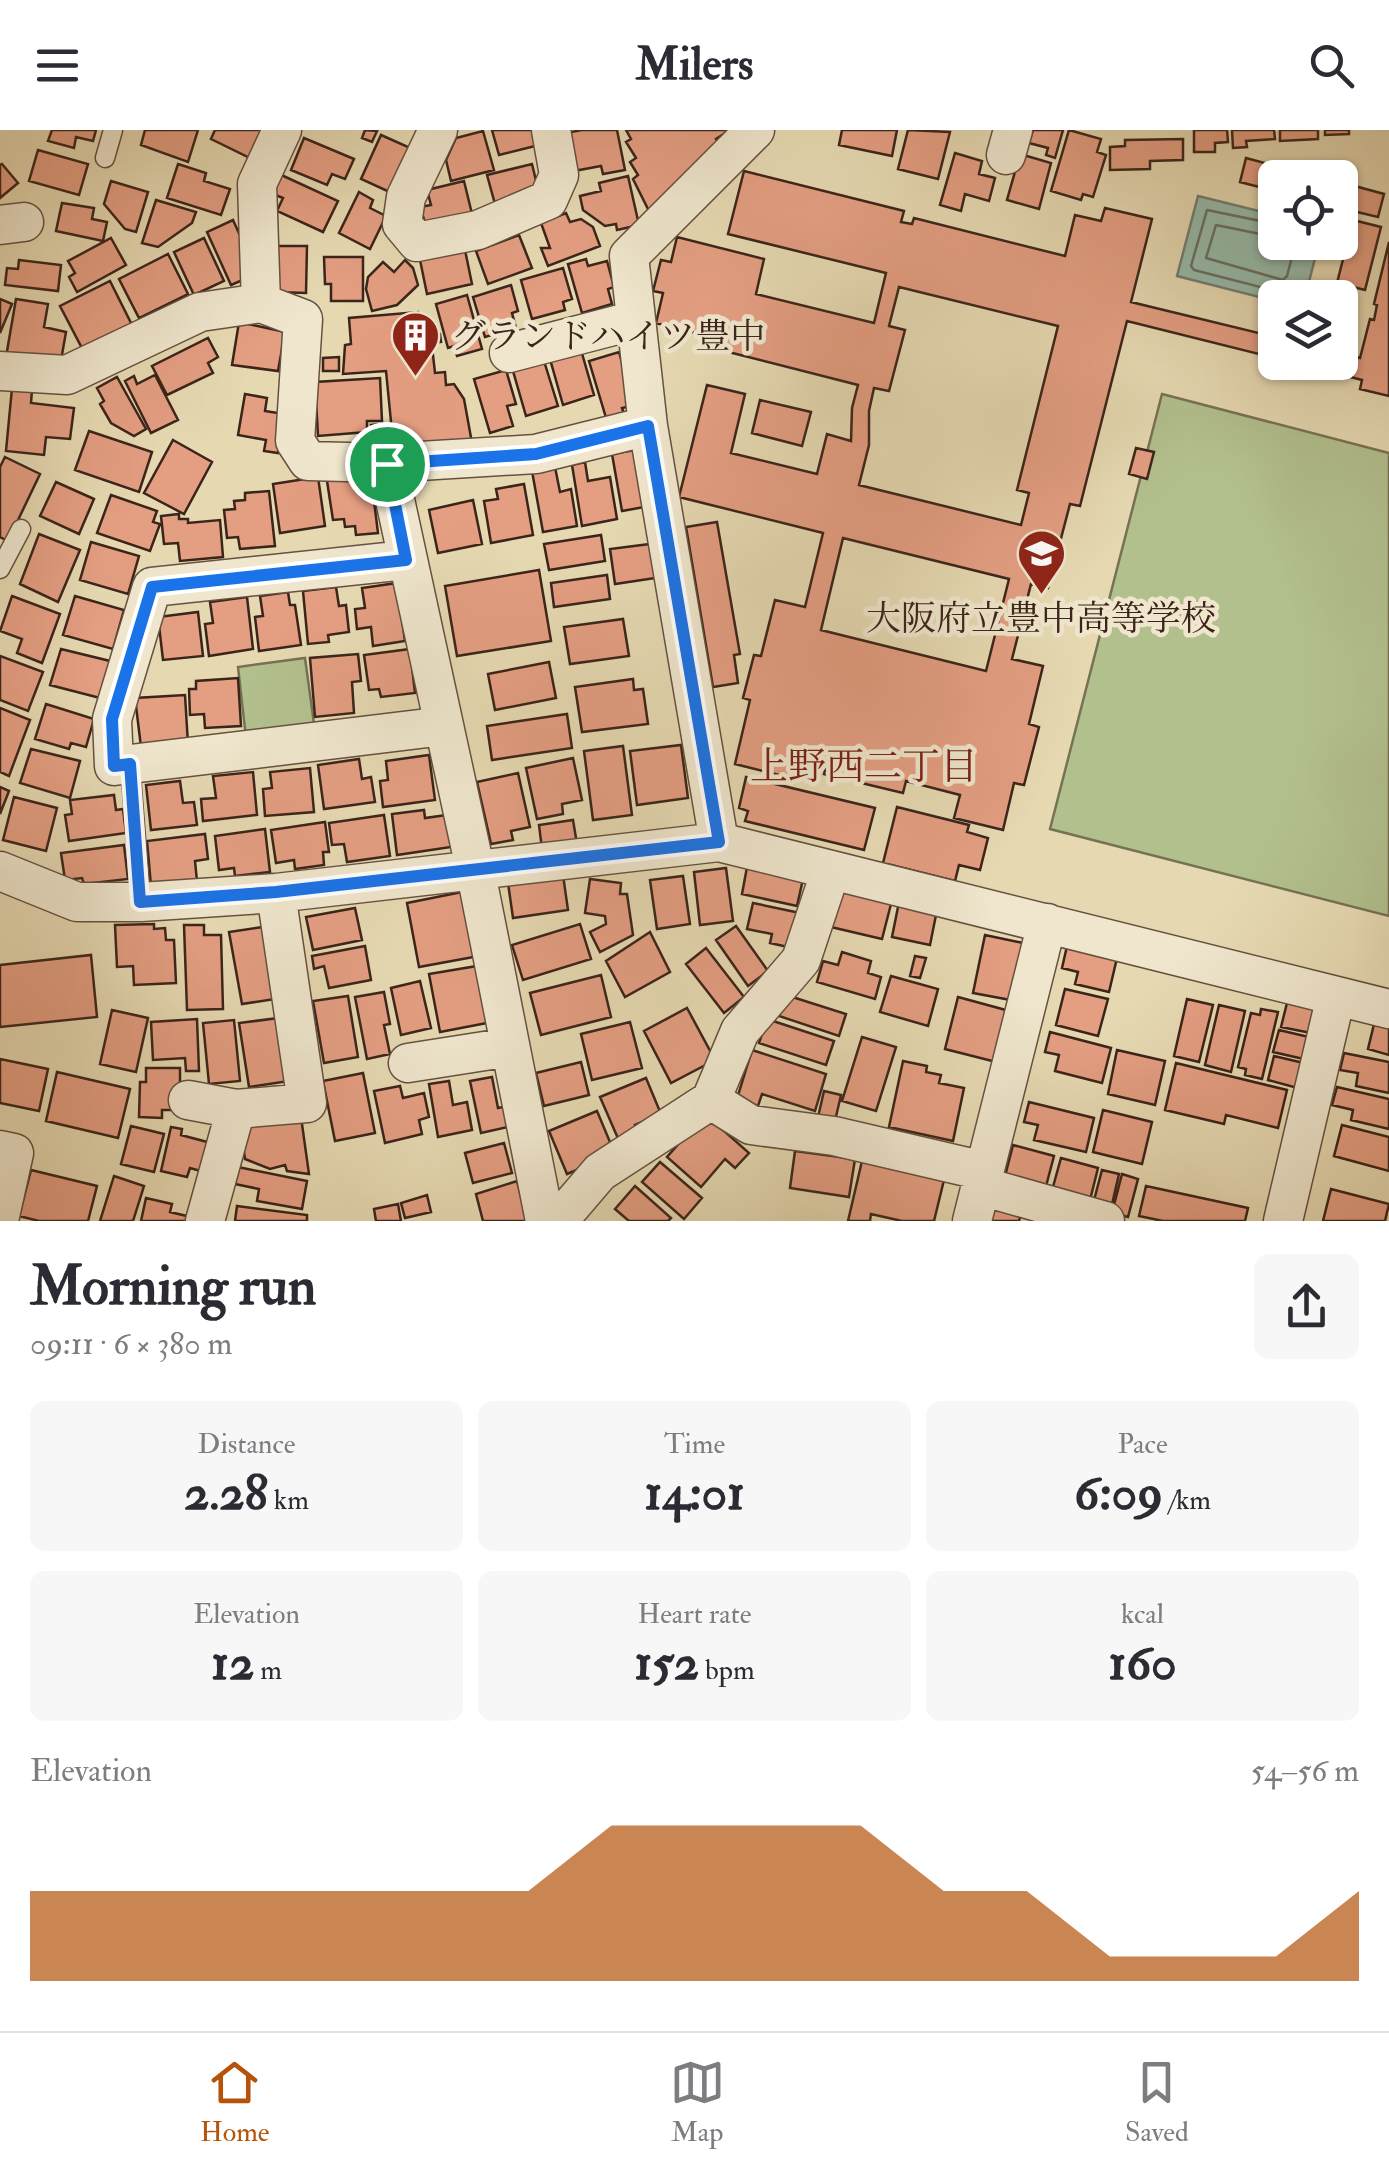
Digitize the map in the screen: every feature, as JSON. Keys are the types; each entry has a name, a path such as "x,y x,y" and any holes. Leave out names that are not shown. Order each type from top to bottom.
{"street":[{"path":"261,303 256,184 282,130"},
{"path":"438,130 406,197 402,224 417,242 478,230 548,200 559,175 551,130"},
{"path":"719,842 648,426 628,256 755,130"},
{"path":"0,370 67,375 200,312 261,303 302,320 294,441 308,461 387,464 536,454 648,426"},
{"path":"509,354 636,320"},
{"path":"387,464 545,1221"},
{"path":"406,560 152,587 112,719 114,766 444,726"},
{"path":"0,870 77,902 140,902 276,892 719,842 1389,1009"},
{"path":"558,1221 600,1172 711,1100 740,1031 801,960 832,870"},
{"path":"188,1100 236,1109 307,1103 276,892"},
{"path":"979,1193 1047,923"},
{"path":"1282,1221 1336,996"},
{"path":"408,1063 510,1047"},
{"path":"711,1100 751,1125 834,1136 979,1193 1105,1221"},
{"path":"204,1221 236,1109"},
{"path":"0,1150 14,1154 0,1216"}],"lane":[{"path":"105,158 114,130"},
{"path":"0,569 21,528"},
{"path":"130,764 140,902"}],"green space":[{"path":"1162,394 1389,453 1389,916 1050,829"},
{"path":"305,658 315,731 246,738 238,667"}],"water":[{"path":"1198,196 1258,211 1258,260 1315,260 1309,280 1258,280 1258,297 1177,276"}],"building":[{"path":"52,130 96,130 93,141 76,137 74,148 48,141"},
{"path":"145,130 198,130 188,162 141,145"},
{"path":"215,130 263,130 250,158 211,139"},
{"path":"365,130 377,131 372,142 362,138"},
{"path":"492,130 535,130 539,145 499,155"},
{"path":"617,130 625,170 603,174 601,166 574,171 566,133"},
{"path":"626,130 730,130 716,139 723,151 649,211 633,179 638,175 630,162 636,158 626,142 631,139"},
{"path":"842,130 897,130 892,156 839,145"},
{"path":"908,130 950,132 938,179 898,169"},
{"path":"1033,130 1063,130 1055,158 1046,155 1048,148 1029,143"},
{"path":"1069,130 1101,139 1097,152 1106,155 1093,197 1083,194 1081,200 1051,191"},
{"path":"1194,130 1227,130 1228,142 1215,143 1215,152 1194,152"},
{"path":"1232,130 1274,130 1275,139 1246,141 1247,147 1233,148"},
{"path":"1280,130 1318,130 1318,139 1280,141"},
{"path":"1325,130 1349,130 1349,134 1325,135"},
{"path":"483,131 494,170 451,181 446,160 456,138"},
{"path":"381,135 415,150 394,194 361,179"},
{"path":"304,138 354,159 345,179 332,174 327,185 291,170"},
{"path":"1183,139 1183,160 1150,161 1150,169 1110,170 1110,147 1125,146 1125,140"},
{"path":"38,150 88,164 79,195 29,181"},
{"path":"955,153 982,161 979,174 995,178 989,201 965,194 961,211 940,205"},
{"path":"1020,154 1051,163 1039,209 1007,200"},
{"path":"1246,158 1258,161 1258,187 1240,182"},
{"path":"178,164 206,173 204,181 230,189 221,215 167,198"},
{"path":"532,164 539,193 495,204 487,175"},
{"path":"0,165 18,183 0,198"},
{"path":"744,171 904,211 901,222 912,224 914,218 1065,256 1075,215 1101,221 1105,208 1152,219 1131,302 1258,333 1258,354 1127,321 1080,506 1070,504 1048,588 1031,584 1012,659 1043,666 1029,724 1039,727 1024,785 1014,783 1003,830 954,818 960,795 906,781 903,793 824,774 827,762 792,753 787,777 735,764 750,700 743,698 754,655 761,656 775,600 805,607 823,533 679,497 707,385 745,394 731,453 817,474 827,434 851,441 852,408 858,385 701,345 704,335 656,323 663,293 653,291 661,260 671,262 677,237 764,259 756,294 874,323 886,273 728,234","holes":["899,287 1058,326 1017,490 1029,493 1021,525 859,485 869,445 874,388 889,391 905,330 889,326","843,538 1009,579 986,671 821,630"]},
{"path":"277,173 338,201 323,232 277,211 283,198 268,192"},
{"path":"628,176 639,225 617,230 616,224 605,226 583,210 580,196 601,191 599,183"},
{"path":"111,181 148,192 136,232 125,229 104,204"},
{"path":"464,181 473,218 427,229 420,207 431,205 427,190"},
{"path":"1358,187 1384,194 1378,217 1358,212"},
{"path":"359,192 373,200 370,208 386,216 370,249 339,233"},
{"path":"156,200 196,212 192,223 158,247 142,243"},
{"path":"62,203 94,208 92,219 107,222 103,241 56,231"},
{"path":"566,213 570,222 581,219 593,227 600,246 548,266 541,248 550,248 541,223"},
{"path":"233,220 251,260 252,276 231,285 207,232"},
{"path":"1358,221 1381,227 1365,290 1358,288 1358,280 1338,280 1343,260 1358,260"},
{"path":"519,235 532,268 488,284 476,251"},
{"path":"111,238 126,265 77,292 69,277 75,273 68,261"},
{"path":"204,238 224,281 194,295 174,252"},
{"path":"1389,242 1389,396 1360,389 1362,380 1358,379 1358,358 1370,319 1374,320 1374,304"},
{"path":"276,246 307,246 306,293 275,292"},
{"path":"465,250 472,284 427,294 420,260"},
{"path":"168,254 188,294 139,318 119,279"},
{"path":"324,257 363,257 363,301 331,301 331,284 325,284"},
{"path":"586,259 588,266 607,261 614,287 608,289 612,304 582,313 568,264"},
{"path":"19,260 61,265 58,291 5,285 7,268 18,269"},
{"path":"405,260 413,268 418,285 397,305 372,311 366,289 368,277 383,262 394,272"},
{"path":"563,268 572,299 563,302 565,310 532,319 521,280"},
{"path":"110,281 132,325 83,350 60,306"},
{"path":"511,285 518,311 512,313 516,328 485,337 473,297"},
{"path":"467,295 482,349 457,356 454,346 448,348 436,304"},
{"path":"0,299 12,304 0,333"},
{"path":"16,299 48,304 44,327 66,332 60,366 6,357"},
{"name":"グランドハイツ豊中","path":"418,312 418,347 432,346 435,373 445,372 446,385 454,384 464,399 472,443 409,448 408,441 393,442 386,371 343,374 345,345 351,344 349,318"},
{"path":"239,322 285,332 278,371 232,365"},
{"path":"423,323 435,326 436,333 424,333"},
{"path":"440,334 441,342 421,344 421,336"},
{"path":"208,338 218,357 208,363 213,373 167,395 152,366"},
{"path":"581,350 594,395 563,405 550,359"},
{"path":"619,352 634,405 622,408 625,416 607,421 589,361"},
{"path":"339,357 339,371 323,371 323,358"},
{"path":"544,361 558,406 526,416 513,371"},
{"path":"506,370 516,404 507,406 513,426 490,433 474,379"},
{"path":"155,375 178,420 151,433 125,381 134,376 137,384"},
{"path":"117,377 146,429 134,436 111,423 100,404 104,401 97,388"},
{"path":"380,378 382,421 367,421 367,432 318,436 315,382"},
{"path":"12,388 32,390 31,403 74,408 70,439 46,437 44,455 6,451"},
{"path":"245,394 267,398 265,411 284,414 278,453 264,451 266,440 238,435"},
{"path":"760,400 811,412 802,446 752,433"},
{"path":"384,424 386,446 373,447 371,425"},
{"path":"89,431 152,452 139,492 75,470"},
{"path":"173,440 212,462 184,514 144,493"},
{"path":"1136,448 1154,452 1147,479 1129,474"},
{"path":"640,449 650,506 622,511 612,454"},
{"path":"5,457 40,474 8,541 0,537 0,467"},
{"path":"585,462 588,481 610,477 617,519 582,526 572,465"},
{"path":"555,467 560,492 571,489 577,526 543,532 532,471"},
{"path":"371,476 378,533 356,535 355,526 345,527 344,519 333,520 327,481"},
{"path":"318,477 325,526 280,533 273,484"},
{"path":"56,482 94,499 79,534 40,516"},
{"path":"524,484 533,535 491,543 484,501 498,499 496,489"},
{"path":"269,491 275,546 240,549 238,537 227,538 224,510 235,509 234,501 245,500 245,493"},
{"path":"111,495 157,511 153,522 160,524 150,551 97,533"},
{"path":"473,500 482,544 438,553 429,510"},
{"path":"179,514 179,519 188,519 188,523 220,520 223,557 180,561 178,543 164,544 161,516"},
{"path":"717,522 740,654 734,655 738,683 713,687 686,527"},
{"path":"39,534 80,550 58,602 20,584"},
{"path":"601,535 605,561 549,570 544,544"},
{"path":"91,542 139,556 128,594 80,580"},
{"path":"658,543 662,577 615,584 610,549"},
{"path":"539,570 551,641 457,656 445,586"},
{"path":"607,575 610,599 554,607 551,583"},
{"path":"397,583 405,641 373,646 371,627 357,629 355,609 365,608 362,588"},
{"path":"336,587 339,606 346,605 349,632 328,635 329,642 308,644 303,591"},
{"path":"288,592 290,605 295,605 301,645 259,651 255,617 263,616 260,596"},
{"path":"12,596 60,614 42,663 17,653 22,639 0,631"},
{"path":"75,596 124,610 113,649 63,635"},
{"path":"247,597 253,649 209,656 205,624 213,623 210,602"},
{"path":"198,612 203,656 163,660 158,617"},
{"path":"623,619 629,656 570,664 564,627"},
{"path":"61,649 110,661 100,698 50,685"},
{"path":"410,649 415,693 381,697 379,689 369,690 364,655"},
{"path":"358,654 361,681 352,682 354,713 315,717 310,658"},
{"path":"0,656 43,672 28,711 0,700"},
{"path":"549,662 556,698 495,710 488,674"},
{"path":"238,678 241,726 205,728 204,714 190,715 189,689 196,689 196,681"},
{"path":"633,679 634,690 643,689 648,724 582,732 575,687"},
{"path":"185,695 188,744 141,747 135,698"},
{"path":"46,704 94,719 86,747 71,743 69,749 35,739"},
{"path":"0,708 30,720 9,776 0,772"},
{"path":"567,714 572,748 492,760 487,726"},
{"path":"681,745 688,798 637,805 630,751"},
{"path":"623,746 632,815 593,820 584,751"},
{"path":"31,749 80,761 70,798 20,783"},
{"path":"429,755 435,800 383,807 380,781 388,780 386,761"},
{"path":"573,758 582,800 562,804 563,814 537,819 526,768"},
{"path":"359,759 362,779 371,777 375,802 324,809 318,765"},
{"path":"310,768 314,812 265,816 263,789 272,788 270,772"},
{"path":"253,772 257,815 203,821 201,799 216,798 213,776"},
{"path":"518,773 530,827 511,831 513,840 491,844 477,782"},
{"path":"746,777 875,808 864,850 745,821 748,811 739,808"},
{"path":"180,781 183,803 194,802 197,825 151,830 146,785"},
{"path":"0,787 9,791 0,814"},
{"path":"114,795 116,810 123,809 126,833 69,841 65,815 72,814 70,800"},
{"path":"14,797 57,808 46,851 3,840"},
{"path":"897,807 969,825 967,832 988,838 980,870 959,865 955,881 883,863"},
{"path":"424,810 425,818 447,815 451,847 397,855 392,814"},
{"path":"384,815 390,856 347,862 344,844 332,845 329,823"},
{"path":"573,820 577,844 542,849 539,825"},
{"path":"325,822 329,852 323,852 324,865 295,869 294,860 276,863 271,830"},
{"path":"265,829 270,872 235,876 234,868 219,870 215,836"},
{"path":"205,834 208,859 195,861 197,881 151,886 147,841"},
{"path":"124,845 128,879 84,884 82,878 65,880 61,853"},
{"path":"747,867 803,879 797,906 742,894"},
{"path":"726,868 733,921 700,925 694,872"},
{"path":"563,875 568,910 513,918 508,883"},
{"path":"683,876 690,924 657,929 650,880"},
{"path":"590,879 621,883 620,894 627,894 633,935 600,952 590,932 606,924 605,916 585,913"},
{"path":"467,891 479,956 419,967 407,903"},
{"path":"840,891 891,904 882,939 831,927"},
{"path":"899,902 937,910 930,945 892,937"},
{"path":"753,903 800,913 788,947 770,943 772,934 747,929"},
{"path":"355,908 362,940 313,950 306,917"},
{"path":"154,924 154,929 165,928 166,940 174,940 176,983 134,985 133,966 117,967 115,925"},
{"path":"580,924 591,959 523,980 512,945"},
{"path":"184,925 204,925 204,935 221,935 223,1009 187,1010"},
{"path":"736,926 768,971 748,986 716,940"},
{"path":"263,927 275,999 242,1004 229,932"},
{"path":"650,932 670,972 625,997 606,961"},
{"path":"985,935 1028,944 1016,1001 973,993"},
{"path":"365,946 371,980 329,988 324,966 314,969 312,956"},
{"path":"1067,946 1117,958 1109,992 1075,984 1078,972 1062,968"},
{"path":"706,948 744,997 724,1013 686,964"},
{"path":"842,952 871,961 868,973 881,977 875,999 817,982 823,961 838,965"},
{"path":"91,955 97,1017 0,1027 0,965"},
{"path":"915,956 926,958 920,978 910,976"},
{"path":"477,966 487,1023 440,1032 429,974"},
{"path":"601,975 611,1017 541,1035 530,993"},
{"path":"891,976 938,989 928,1026 880,1012"},
{"path":"420,981 431,1028 401,1035 391,988"},
{"path":"1065,989 1108,999 1098,1036 1056,1025"},
{"path":"384,992 390,1024 384,1025 390,1054 367,1059 355,997"},
{"path":"786,995 846,1014 839,1036 779,1016"},
{"path":"348,996 358,1057 324,1063 313,1001"},
{"path":"958,997 1013,1012 1000,1063 945,1049"},
{"path":"1187,999 1213,1005 1199,1062 1174,1056"},
{"path":"1287,1003 1321,1011 1316,1034 1281,1027"},
{"path":"1219,1005 1245,1011 1231,1072 1205,1065"},
{"path":"687,1008 715,1060 671,1083 644,1031"},
{"path":"1261,1009 1278,1012 1262,1079 1245,1075 1246,1069 1238,1067 1251,1013 1260,1015"},
{"path":"112,1010 148,1018 136,1072 100,1064"},
{"path":"279,1018 289,1081 249,1087 239,1023"},
{"path":"197,1019 199,1071 186,1071 185,1058 153,1060 151,1022"},
{"path":"767,1019 834,1041 826,1065 759,1043"},
{"path":"234,1020 240,1081 209,1084 203,1023"},
{"path":"1375,1020 1389,1024 1389,1055 1368,1049"},
{"path":"630,1022 642,1068 592,1080 581,1034"},
{"path":"1279,1030 1313,1038 1308,1060 1273,1052"},
{"path":"1050,1032 1111,1048 1102,1083 1055,1071 1059,1055 1045,1052"},
{"path":"862,1037 896,1047 876,1111 842,1101"},
{"path":"752,1050 826,1074 815,1111 762,1094 757,1109 736,1102"},
{"path":"1117,1050 1165,1061 1155,1105 1108,1094"},
{"path":"1344,1053 1389,1062 1389,1093 1356,1086 1358,1073 1340,1070"},
{"path":"1274,1056 1308,1064 1301,1089 1268,1080"},
{"path":"0,1059 48,1069 39,1111 0,1103"},
{"path":"903,1061 927,1066 926,1072 941,1075 939,1083 964,1088 953,1141 889,1127"},
{"path":"581,1062 589,1095 544,1106 536,1073"},
{"path":"1176,1063 1287,1090 1278,1128 1226,1115 1224,1124 1165,1110"},
{"path":"146,1068 180,1068 180,1110 162,1110 162,1118 139,1117 140,1082 146,1082"},
{"path":"57,1072 130,1089 118,1138 46,1121"},
{"path":"363,1073 375,1133 335,1141 323,1081"},
{"path":"492,1077 498,1108 508,1106 512,1126 481,1133 470,1081"},
{"path":"646,1078 661,1114 635,1125 639,1135 620,1143 600,1097"},
{"path":"449,1081 453,1105 467,1102 472,1130 438,1137 429,1084"},
{"path":"400,1086 403,1098 424,1093 429,1117 419,1120 422,1134 385,1143 374,1091"},
{"path":"1337,1087 1389,1099 1389,1129 1351,1120 1353,1110 1332,1105"},
{"path":"824,1091 841,1095 835,1121 818,1117"},
{"path":"1029,1102 1094,1118 1086,1152 1034,1140 1038,1125 1024,1122"},
{"path":"1103,1110 1152,1122 1142,1164 1093,1152"},
{"path":"597,1111 615,1154 567,1174 549,1131"},
{"path":"705,1114 749,1153 735,1168 725,1159 701,1187 667,1157"},
{"path":"301,1117 309,1174 287,1171 285,1165 270,1169 245,1159 240,1126"},
{"path":"1342,1125 1389,1137 1389,1171 1334,1156"},
{"path":"131,1126 164,1134 154,1172 121,1164"},
{"path":"171,1127 182,1129 181,1135 211,1143 204,1172 190,1168 187,1177 161,1171"},
{"path":"504,1143 512,1173 473,1183 465,1153"},
{"path":"1013,1145 1054,1156 1045,1190 1004,1180"},
{"path":"795,1151 855,1159 849,1197 790,1188"},
{"path":"1061,1158 1098,1168 1089,1204 1051,1194"},
{"path":"862,1161 944,1180 934,1221 902,1221 871,1214 870,1221 848,1221"},
{"path":"660,1162 702,1198 684,1219 642,1182"},
{"path":"238,1167 307,1181 302,1209 257,1201 259,1189 235,1184"},
{"path":"31,1170 97,1186 88,1221 39,1221 19,1216"},
{"path":"1102,1170 1119,1174 1110,1213 1092,1208"},
{"path":"1122,1174 1138,1179 1128,1217 1112,1213"},
{"path":"114,1176 144,1186 133,1221 100,1221"},
{"path":"517,1181 527,1221 483,1221 476,1194"},
{"path":"635,1186 671,1218 629,1221 615,1209"},
{"path":"1146,1186 1248,1208 1245,1221 1163,1221 1139,1216"},
{"path":"1331,1189 1389,1204 1385,1221 1323,1221"},
{"path":"427,1195 431,1212 405,1218 401,1203"},
{"path":"146,1198 172,1204 170,1212 191,1217 190,1221 141,1221"},
{"path":"398,1204 401,1221 376,1221 374,1209"},
{"path":"237,1206 307,1215 307,1221 235,1221"},
{"path":"993,1206 1021,1213 1019,1221 989,1221"}],"place":[{"name":"グランドハイツ豊中","path":"416,378"},
{"name":"大阪府立豊中高等学校","path":"1041,596"}],"district":[{"name":"上野西二丁目","path":"864,766"}],"route":[{"path":"648,426 719,842 276,892 140,902 130,764 114,766 112,719 152,587 406,560 387,464 536,454 648,426"}]}
